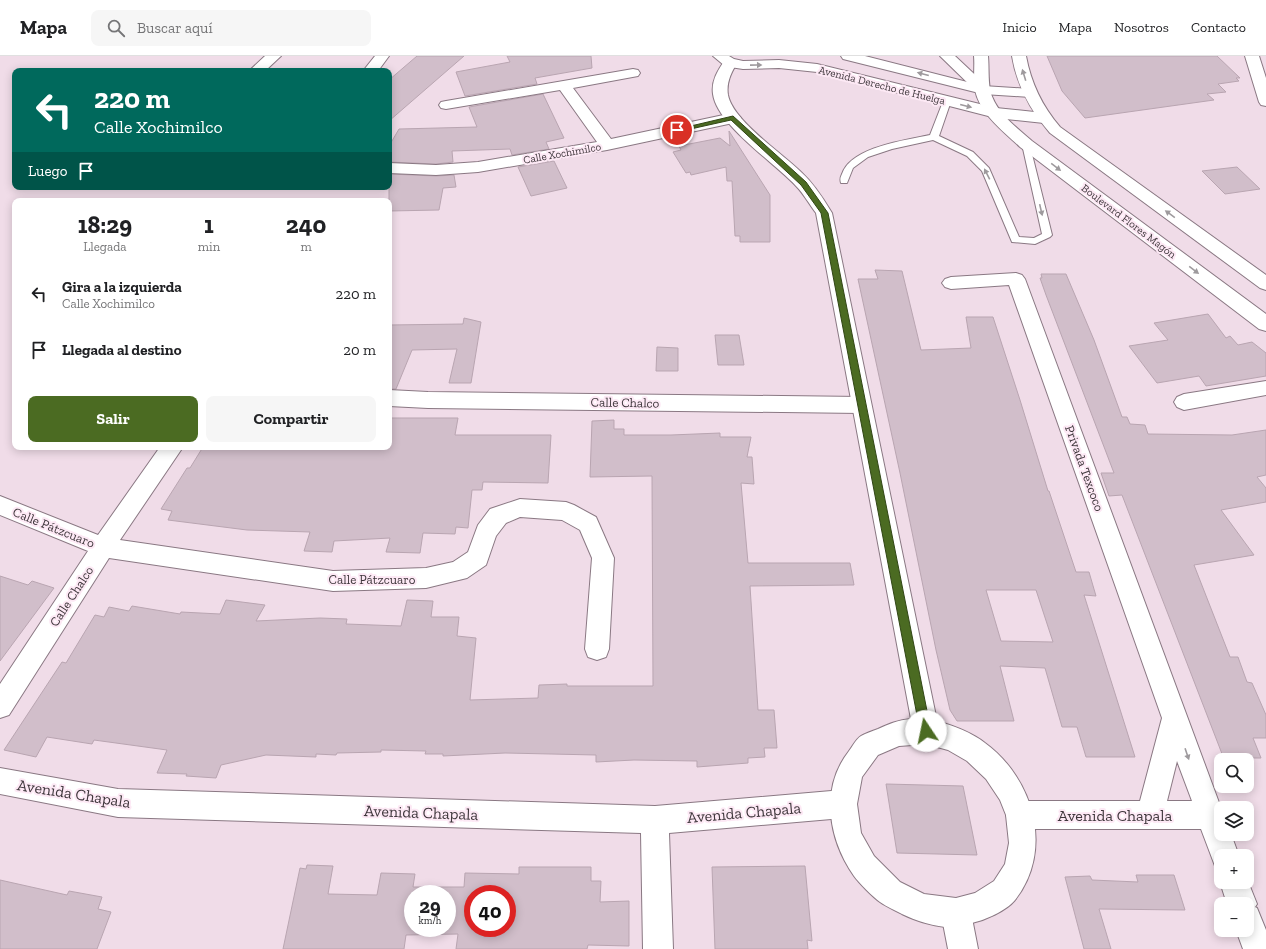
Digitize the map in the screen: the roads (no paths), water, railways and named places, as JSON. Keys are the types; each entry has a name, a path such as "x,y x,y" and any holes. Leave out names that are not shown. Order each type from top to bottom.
{"street":[{"path":"260,68 274,56"},
{"path":"372,68 382,56"},
{"name":"Avenida Derecho de Huelga","path":"848,56 983,90 1030,93"},
{"path":"947,56 983,90"},
{"path":"981,56 983,90"},
{"path":"1019,56 1030,93 1044,118 1056,130 1266,284"},
{"path":"1252,56 1266,102"},
{"path":"725,60 720,89 722,100 733,118 804,183 824,213 926,731"},
{"name":"Avenida Derecho de Huelga","path":"725,60 743,65 779,64 816,68 996,113 1044,118"},
{"path":"853,77 875,74 880,72 886,65"},
{"path":"446,105 633,73"},
{"path":"564,85 607,144"},
{"name":"Boulevard Flores Magón","path":"983,90 988,101 1002,122 1026,144 1266,324"},
{"name":"Calle Xochimilco","path":"392,168 436,170 478,167 607,144 733,118"},
{"name":"Privada Texcoco","path":"952,283 1016,279 1222,849"},
{"path":"1184,402 1266,388"},
{"name":"Calle Chalco","path":"392,398 428,400 861,405"},
{"name":"Calle Chalco","path":"0,706 103,546 170,450"},
{"name":"Calle Pátzcuaro","path":"0,505 103,546 333,580 426,578 459,570 478,558 486,532 498,516 520,508 566,511 588,524 604,558 597,649"},
{"path":"1150,815 1175,717"},
{"path":"926,731 954,739 976,752 995,770 1010,791 1020,815 1023,843 1018,869 1004,891 982,906 956,912 922,908 890,892 864,866 848,836 843,804 850,771 869,746 898,733 926,731"},
{"name":"Avenida Chapala","path":"0,781 118,803 655,820 843,804"},
{"name":"Avenida Chapala","path":"1020,815 1210,815"},
{"path":"655,820 658,949"},
{"path":"956,912 963,949"},
{"path":"1254,937 1258,949"}],"lane":[{"path":"934,137 947,101"},
{"path":"844,181 849,167 864,156 892,146 934,137 970,154 986,170 1015,240 1035,241 1047,235 1026,144"}]}
